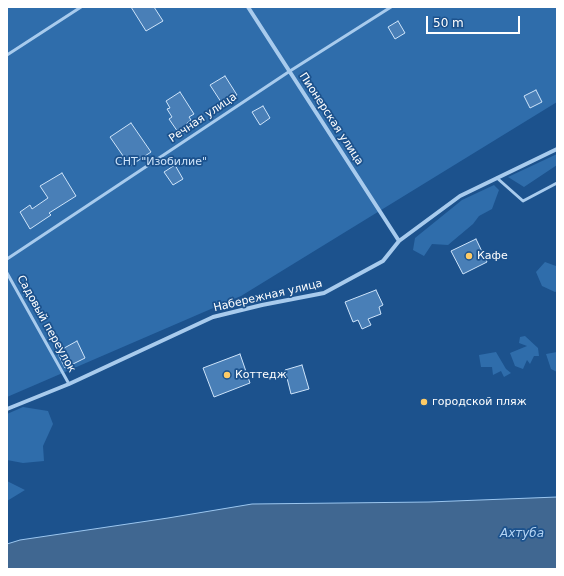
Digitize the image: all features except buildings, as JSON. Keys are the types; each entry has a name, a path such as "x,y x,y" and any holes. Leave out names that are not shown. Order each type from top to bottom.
{"street":[{"name":"Пионерская улица","path":"248,7 399,241"},
{"name":"Набережная улица","path":"7,409 69,384 213,317 262,305 324,293 383,261 399,241 460,196 557,149"}],"lane":[{"path":"7,55 81,7"},
{"name":"Речная улица","path":"7,259 290,71 391,7"},
{"path":"497,178 523,201 557,183"},
{"name":"Садовый переулок","path":"7,273 69,384"}],"green space":[{"name":"СНТ \"Изобилие\"","path":"7,7 557,7 557,102 241,296 7,397"},
{"path":"557,154 557,165 524,187 508,177"},
{"path":"494,185 499,190 492,209 479,216 473,224 448,245 432,244 424,256 413,250 415,238 462,200"},
{"path":"545,262 556,266 557,265 557,291 555,292 542,286 536,272"},
{"path":"525,336 538,348 539,356 534,356 530,364 527,360 523,369 515,366 510,353 527,346 519,343 520,337"},
{"path":"496,352 506,369 511,373 504,377 501,371 493,375 492,367 481,367 479,355"},
{"path":"557,352 557,372 551,369 546,354"},
{"path":"23,407 48,411 53,424 43,446 44,461 23,463 7,460 7,414"},
{"path":"7,481 25,490 7,501"}],"water":[{"name":"Ахтуба","path":"557,497 557,569 7,569 7,544 20,540 252,504 429,502"}],"place":[{"name":"Кафе","path":"469,256"},
{"name":"Коттедж","path":"227,375"},
{"name":"городской пляж","path":"424,402"}]}
